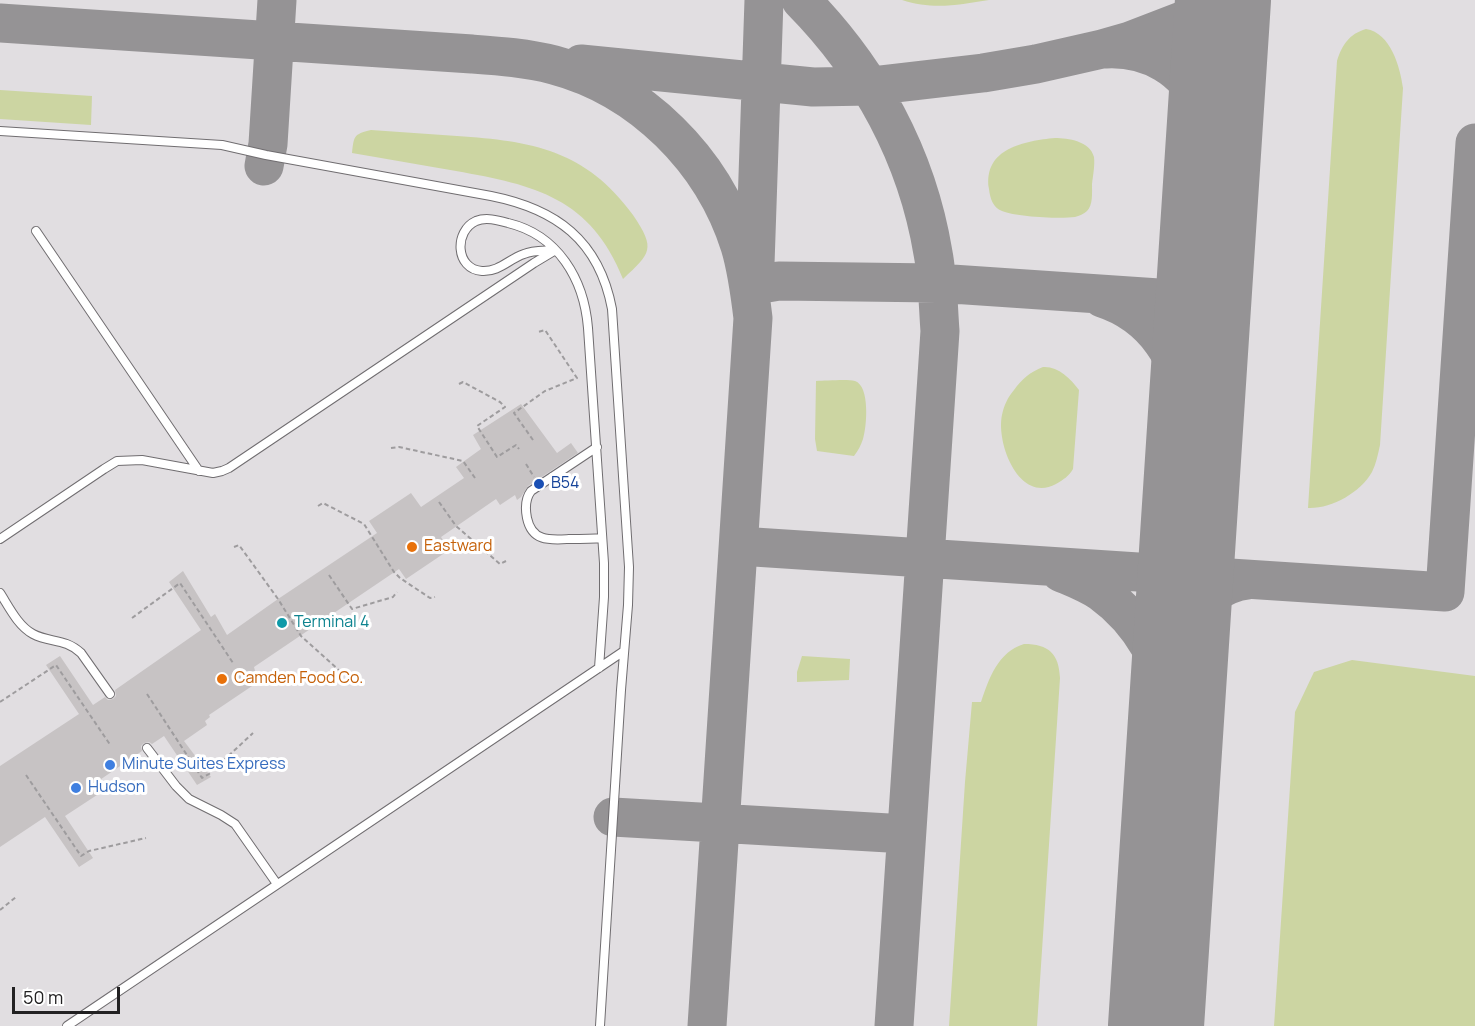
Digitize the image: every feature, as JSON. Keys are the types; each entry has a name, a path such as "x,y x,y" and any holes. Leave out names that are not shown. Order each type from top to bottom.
{"lane":[{"path":"0,131 222,145 506,199 538,210 561,223 581,242 597,264 612,309 629,567 600,1026"},
{"path":"555,250 524,254 498,269 485,272 478,271 466,263 460,251 460,244 464,230 469,225 487,219 514,224 537,234 555,250 572,271 586,304 602,538 604,597 599,668"},
{"path":"36,231 199,471"},
{"path":"0,539 117,461 142,460 213,473 234,465 555,250"},
{"path":"597,447 531,491 527,496 526,509 531,529 541,538 550,540 602,538"},
{"path":"0,593 27,630 40,637 62,642 81,653 110,694"},
{"path":"67,1026 624,651"},
{"path":"147,748 189,799 221,814 235,824 277,884"}],"path":[{"path":"533,440 514,413 545,391 577,378 545,330 538,332"},
{"path":"459,384 464,382 505,407 477,426 497,457 516,445 519,449"},
{"path":"391,448 399,447 464,461 475,478"},
{"path":"526,464 534,477"},
{"path":"439,502 456,526 500,564 506,561"},
{"path":"318,506 323,503 364,524 394,573 429,598 435,597"},
{"path":"234,547 239,545 278,599 301,636 342,673 346,671"},
{"path":"329,575 352,609 393,597 397,592"},
{"path":"132,618 180,583 233,663"},
{"path":"0,702 56,665 111,746"},
{"path":"147,694 202,778 253,733"},
{"path":"26,775 81,856 89,851 146,838"},
{"path":"0,910 16,897"}],"green space":[{"path":"902,0 989,0 935,6"},
{"path":"1366,29 1375,32 1388,44 1397,61 1403,88 1380,445 1372,472 1360,487 1335,503 1308,508 1337,61 1347,41"},
{"path":"0,90 92,96 91,125 0,119"},
{"path":"371,130 510,141 556,153 596,176 615,193 633,215 645,236 647,250 645,256 623,279 610,252 595,230 577,213 557,200 511,182 485,176 352,153 355,137"},
{"path":"1055,138 1078,142 1092,152 1094,163 1092,199 1087,211 1075,217 1049,218 1017,215 996,208 990,196 989,175 999,156 1008,149 1031,141"},
{"path":"1043,367 1054,368 1072,381 1079,390 1073,469 1061,481 1043,488 1031,486 1013,468 1007,454 1001,427 1003,411 1010,395 1027,376"},
{"path":"842,380 855,381 860,384 865,398 866,425 862,441 854,456 817,451 815,439 816,381"},
{"path":"1024,644 1040,646 1051,652 1055,657 1060,678 1037,1026 949,1026 972,702 981,702 991,675 1001,660 1007,653"},
{"path":"802,656 850,659 849,680 797,682 797,672"},
{"path":"1352,660 1475,676 1475,1026 1274,1026 1295,712 1314,672"}],"building":[{"name":"Terminal 4","path":"521,404 557,453 571,443 578,453 528,486 517,500 515,495 500,505 496,499 441,537 449,550 406,579 399,569 254,667 258,682 209,715 210,717 205,721 207,725 184,741 211,777 197,785 164,736 152,744 144,743 141,746 142,751 91,786 97,795 65,816 93,858 79,867 45,817 0,847 0,766 79,714 46,665 60,656 93,705 105,697 108,700 113,699 116,696 115,690 201,630 169,582 183,571 211,617 215,614 227,635 377,533 369,521 411,493 421,507 464,478 456,467 481,449 473,435"}],"taxiway":[{"path":"264,166 268,144 277,0"},
{"path":"755,264 764,0"},
{"path":"801,0 848,55 887,116 915,182 926,217 937,282 940,331 894,1026"},
{"path":"581,64 813,87 871,86 983,73 1102,49 1130,41 1230,0"},
{"path":"0,23 472,54 554,65 586,76 616,91 644,110 670,132 712,185 728,214 740,246 753,318 707,1026"},
{"path":"1106,49 1122,49 1151,56 1176,71 1187,82 1196,94 1206,116 1210,143 1210,178"},
{"path":"739,546 1445,592 1475,143"},
{"path":"749,286 779,281 937,283 1203,301"},
{"path":"1102,298 1138,316 1163,342 1181,374 1195,411"},
{"path":"1060,572 1101,592 1128,617 1150,646 1164,680 1172,716 1172,781"},
{"path":"1178,675 1185,634 1196,610 1219,590 1248,580"},
{"path":"613,817 906,834"}],"runway":[{"path":"1156,1026 1223,0"}],"place":[{"name":"B54","path":"539,484"},
{"name":"Eastward","path":"412,547"},
{"name":"Terminal 4","path":"282,623"},
{"name":"Camden Food Co.","path":"222,679"},
{"name":"Minute Suites Express","path":"110,765"},
{"name":"Hudson","path":"76,788"}]}
